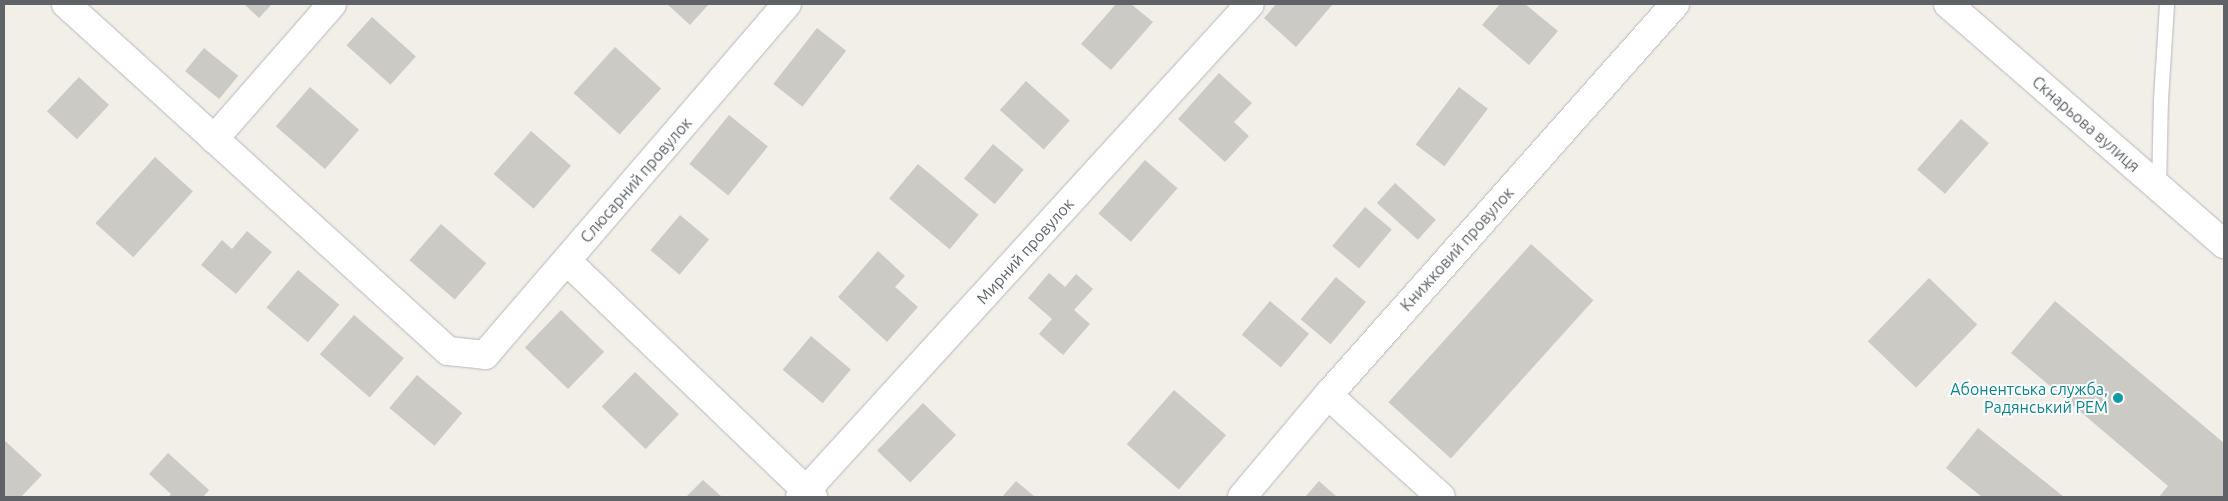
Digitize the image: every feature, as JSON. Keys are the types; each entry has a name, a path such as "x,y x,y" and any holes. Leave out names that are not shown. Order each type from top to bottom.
{"street":[{"path":"66,4 214,139 332,4"},
{"name":"Слюсарний провулок","path":"214,139 448,351 485,355 787,4"},
{"name":"Мирний провулок","path":"806,495 1250,4"},
{"name":"Книжковий провулок","path":"1242,497 1328,395 1675,4"},
{"name":"Скнарьова вулиця","path":"1948,4 2224,244"},
{"path":"567,261 806,495"},
{"path":"1328,395 1441,497"}],"lane":[{"path":"2159,187 2160,100 2167,4"}],"building":[{"path":"244,4 272,4 259,18"},
{"path":"667,4 709,4 690,25"},
{"path":"1116,4 1131,4 1153,22 1111,70 1081,44"},
{"path":"1276,4 1333,4 1296,47 1264,18"},
{"path":"1500,4 1525,4 1558,31 1529,65 1482,25"},
{"path":"372,17 416,56 390,85 347,45"},
{"path":"817,28 846,51 802,107 773,84"},
{"path":"615,47 661,88 620,135 574,93"},
{"path":"204,48 238,76 219,99 185,71"},
{"path":"1219,73 1252,103 1234,122 1249,136 1225,162 1178,119"},
{"path":"79,77 109,105 77,139 47,111"},
{"path":"1026,81 1070,120 1044,149 1000,110"},
{"path":"310,87 359,130 325,169 276,126"},
{"path":"1459,87 1488,109 1444,166 1416,145"},
{"path":"729,115 768,146 728,195 689,164"},
{"path":"1961,119 1989,143 1945,194 1917,170"},
{"path":"531,131 571,166 534,209 494,174"},
{"path":"993,144 1024,170 995,204 964,178"},
{"path":"155,157 193,191 133,257 95,223"},
{"path":"1145,160 1177,188 1131,242 1098,214"},
{"path":"918,164 979,215 950,249 889,198"},
{"path":"1395,183 1436,220 1418,240 1377,203"},
{"path":"1365,207 1392,229 1359,269 1332,246"},
{"path":"680,215 709,239 680,275 650,250"},
{"path":"441,224 486,263 455,300 410,260"},
{"path":"247,231 272,252 236,294 201,265 222,240 232,249"},
{"path":"1531,244 1593,300 1451,458 1388,402"},
{"path":"878,251 905,276 895,287 918,307 887,342 838,297"},
{"path":"298,270 339,305 308,342 267,308"},
{"path":"1049,273 1065,287 1076,274 1093,289 1074,310 1090,324 1063,355 1039,334 1052,319 1028,298"},
{"path":"1336,277 1366,302 1331,344 1301,319"},
{"path":"1929,278 1977,325 1916,388 1868,341"},
{"path":"1270,301 1309,334 1281,367 1242,335"},
{"name":"Абонентська служба, Радянський РЕМ","path":"2055,301 2224,443 2224,497 2159,497 2168,486 2011,353"},
{"path":"561,310 604,352 568,389 525,347"},
{"path":"354,315 404,358 370,398 320,354"},
{"path":"811,336 851,369 823,403 783,370"},
{"path":"635,372 679,414 646,449 602,407"},
{"path":"417,375 462,413 435,446 389,408"},
{"path":"1174,390 1226,435 1179,490 1127,444"},
{"path":"923,403 956,435 910,482 877,450"},
{"path":"1978,428 2064,497 1982,497 1946,468"},
{"path":"4,440 42,475 21,497 4,497"},
{"path":"168,453 209,490 203,497 168,497 171,494 149,474"},
{"path":"703,480 722,497 686,497"},
{"path":"1016,481 1035,497 1002,497"},
{"path":"1319,481 1337,497 1305,497"}],"place":[{"name":"Абонентська служба, Радянський РЕМ","path":"2118,398"}]}
